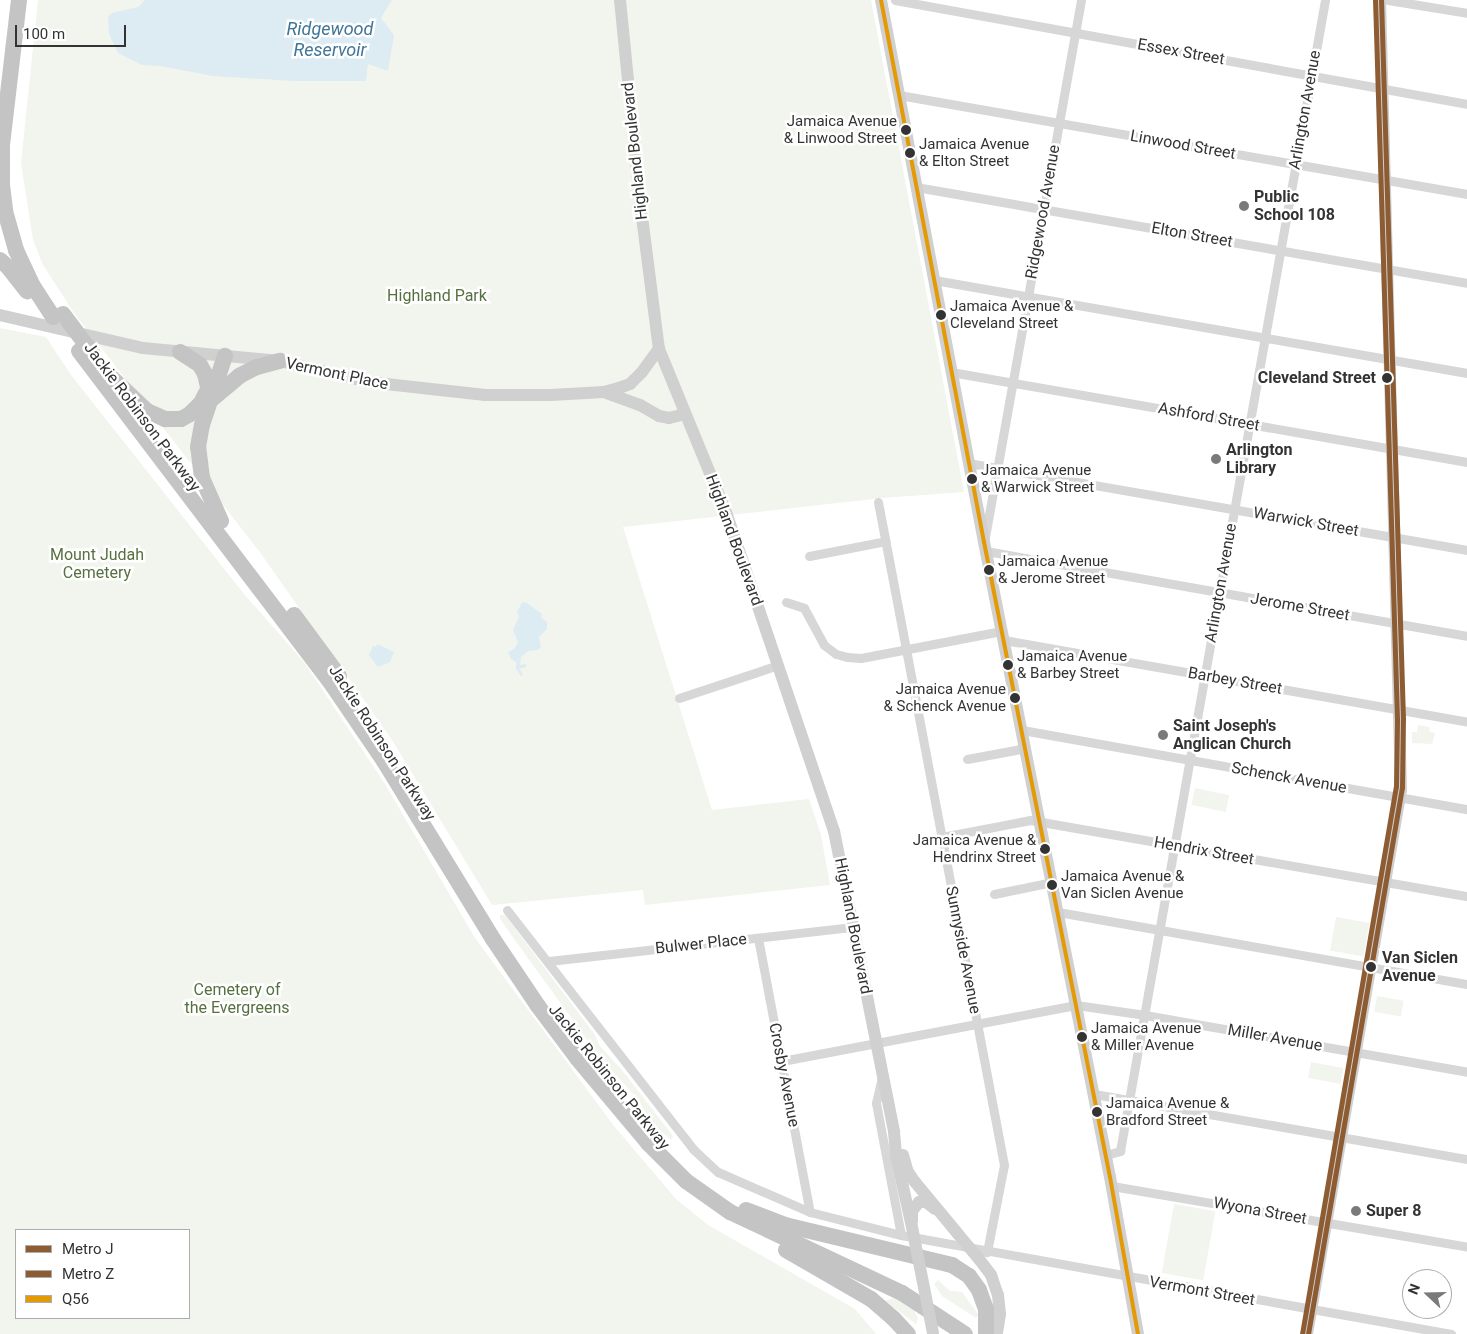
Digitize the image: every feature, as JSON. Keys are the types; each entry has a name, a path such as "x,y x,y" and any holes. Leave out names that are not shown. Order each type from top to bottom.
{"highway":[{"name":"Jackie Robinson Parkway","path":"19,0 1,158 5,211 21,262 58,315 333,686 384,761 493,939 577,1058 666,1163 697,1190 886,1285 925,1307 965,1334"},
{"name":"Jackie Robinson Parkway","path":"28,0 12,130 11,183 18,223 30,260 58,315"},
{"path":"0,125 8,90"},
{"path":"0,260 8,267 36,303 58,315"},
{"name":"Jackie Robinson Parkway","path":"86,352 111,378 324,655 373,726 496,928 566,1026 630,1108 666,1149 735,1210 905,1286 990,1330"},
{"path":"180,352 200,365 205,374 209,394"},
{"path":"221,356 200,432 199,462 204,484 221,521"},
{"path":"111,378 147,411 165,419 181,419 190,414 209,394 239,376 257,367 280,362"},
{"path":"735,1210 785,1225 952,1265 969,1276 976,1285 984,1302 990,1330"},
{"path":"735,1210 751,1230 871,1299 908,1334"}],"main road":[{"name":"Highland Boulevard","path":"620,0 640,199 659,349 726,515 834,831 877,1042 894,1132 896,1155 933,1334"},
{"path":"881,0 968,462 1112,1186 1138,1334"},
{"path":"1307,1334 1401,798 1401,710 1380,0"},
{"name":"Vermont Place","path":"0,315 124,345 280,362 368,382 485,395 551,395 604,392 630,384 642,372 659,349"},
{"path":"604,392 640,405 659,416 668,418 685,414"},
{"name":"Highland Boulevard","path":"894,1132 911,1178 945,1218 956,1240 983,1256 997,1289 1000,1308 990,1330"},
{"path":"912,1225 912,1212 919,1202 928,1204 945,1218"}],"street":[{"name":"Essex Street","path":"895,0 1467,104"},
{"name":"Ridgewood Avenue","path":"985,547 1081,0"},
{"name":"Arlington Avenue","path":"1106,1155 1120,1151 1130,1100 1325,0"},
{"path":"1388,0 1467,13"},
{"name":"Linwood Street","path":"899,95 1467,194"},
{"name":"Elton Street","path":"916,187 1467,283"},
{"path":"934,280 1467,373"},
{"name":"Ashford Street","path":"951,372 1467,462"},
{"name":"Warwick Street","path":"968,462 1467,550"},
{"name":"Sunnyside Avenue","path":"878,502 1004,1165 983,1256"},
{"path":"809,556 886,541"},
{"name":"Jerome Street","path":"985,547 1220,592 1467,636"},
{"name":"Barbey Street","path":"786,602 800,606 808,612 817,635 824,645 840,656 861,658 906,649 1002,636 1467,722"},
{"path":"679,698 778,665"},
{"name":"Schenck Avenue","path":"1022,730 1467,809"},
{"path":"967,760 1026,748"},
{"name":"Hendrix Street","path":"942,837 1030,820 1040,821 1467,896"},
{"path":"994,894 1052,882"},
{"name":"Jackie Robinson Parkway","path":"507,910 549,961 693,1149 709,1166 718,1172 810,1212 900,1235 956,1240"},
{"path":"1058,912 1467,984"},
{"name":"Bulwer Place","path":"549,961 853,927"},
{"name":"Crosby Avenue","path":"758,938 810,1212"},
{"name":"Miller Avenue","path":"782,1060 1076,1005 1145,1015 1467,1072"},
{"name":"Highland Boulevard","path":"882,1075 876,1103 900,1235"},
{"path":"1094,1094 1467,1159"},
{"name":"Wyona Street","path":"1112,1186 1467,1247"},
{"name":"Vermont Street","path":"983,1256 1128,1278 1451,1334"}],"green space":[{"name":"Highland Park","path":"38,0 871,0 964,492 882,498 623,527 712,810 809,799 821,835 830,885 645,905 643,890 492,905 392,740 259,551 74,313 43,265 33,240 21,163"},
{"name":"Cemetery of the Evergreens","path":"0,328 46,337 71,375 244,594 304,662 385,784 475,938 614,1126 676,1199 708,1225 855,1309 876,1334 0,1334"},
{"path":"1418,725 1429,727 1430,732 1435,733 1432,744 1412,743 1412,732 1417,732"},
{"path":"1195,788 1229,795 1226,812 1191,805"},
{"path":"500,915 505,915 595,1035 599,1045 622,1070 673,1136 671,1140 651,1122 639,1101 596,1052 500,919"},
{"path":"1336,917 1369,923 1364,956 1330,950"},
{"path":"1377,996 1404,1001 1401,1016 1374,1012"},
{"path":"1311,1062 1343,1068 1340,1084 1308,1078"},
{"path":"1174,1204 1215,1211 1203,1280 1162,1273"},
{"path":"938,1280 950,1291 962,1292 978,1314 976,1318 942,1296 934,1284"},
{"path":"893,1298 912,1307 918,1318 916,1324 885,1301"}],"water":[{"name":"Ridgewood Reservoir","path":"145,0 392,0 381,18 394,35 388,71 368,64 366,81 293,81 213,76 160,66 142,65 118,53 109,34 108,17 112,13 138,7"},
{"path":"522,602 527,603 542,614 541,617 547,622 547,629 539,637 541,647 538,650 528,651 521,657 520,665 526,664 526,667 519,669 523,674 521,676 516,669 516,662 511,659 508,652 514,649 518,642 513,630 519,617 517,612"},
{"path":"377,644 394,652 390,662 378,667 369,655 373,646 376,647"}],"metro line":[{"name":"J","path":"1302,1334 1396,786 1397,719 1375,0"},
{"name":"Z","path":"1308,1334 1402,787 1403,719 1381,0"}],"transit line":[{"name":"Q56","path":"881,0 984,542 1110,1177 1138,1334"}],"place":[{"name":"Jamaica Avenue & Linwood Street","path":"906,130"},
{"name":"Jamaica Avenue & Elton Street","path":"910,153"},
{"name":"Public School 108","path":"1244,206"},
{"name":"Jamaica Avenue & Cleveland Street","path":"941,315"},
{"name":"Cleveland Street","path":"1387,378"},
{"name":"Arlington Library","path":"1216,459"},
{"name":"Jamaica Avenue & Warwick Street","path":"972,479"},
{"name":"Jamaica Avenue & Jerome Street","path":"989,570"},
{"name":"Jamaica Avenue & Barbey Street","path":"1008,665"},
{"name":"Jamaica Avenue & Schenck Avenue","path":"1015,698"},
{"name":"Saint Joseph's Anglican Church","path":"1163,735"},
{"name":"Jamaica Avenue & Hendrinx Street","path":"1045,849"},
{"name":"Jamaica Avenue & Van Siclen Avenue","path":"1052,885"},
{"name":"Van Siclen Avenue","path":"1371,967"},
{"name":"Jamaica Avenue & Miller Avenue","path":"1082,1037"},
{"name":"Jamaica Avenue & Bradford Street","path":"1097,1112"},
{"name":"Super 8","path":"1356,1211"}],"park label":[{"name":"Mount Judah Cemetery","path":"97,564"}]}
